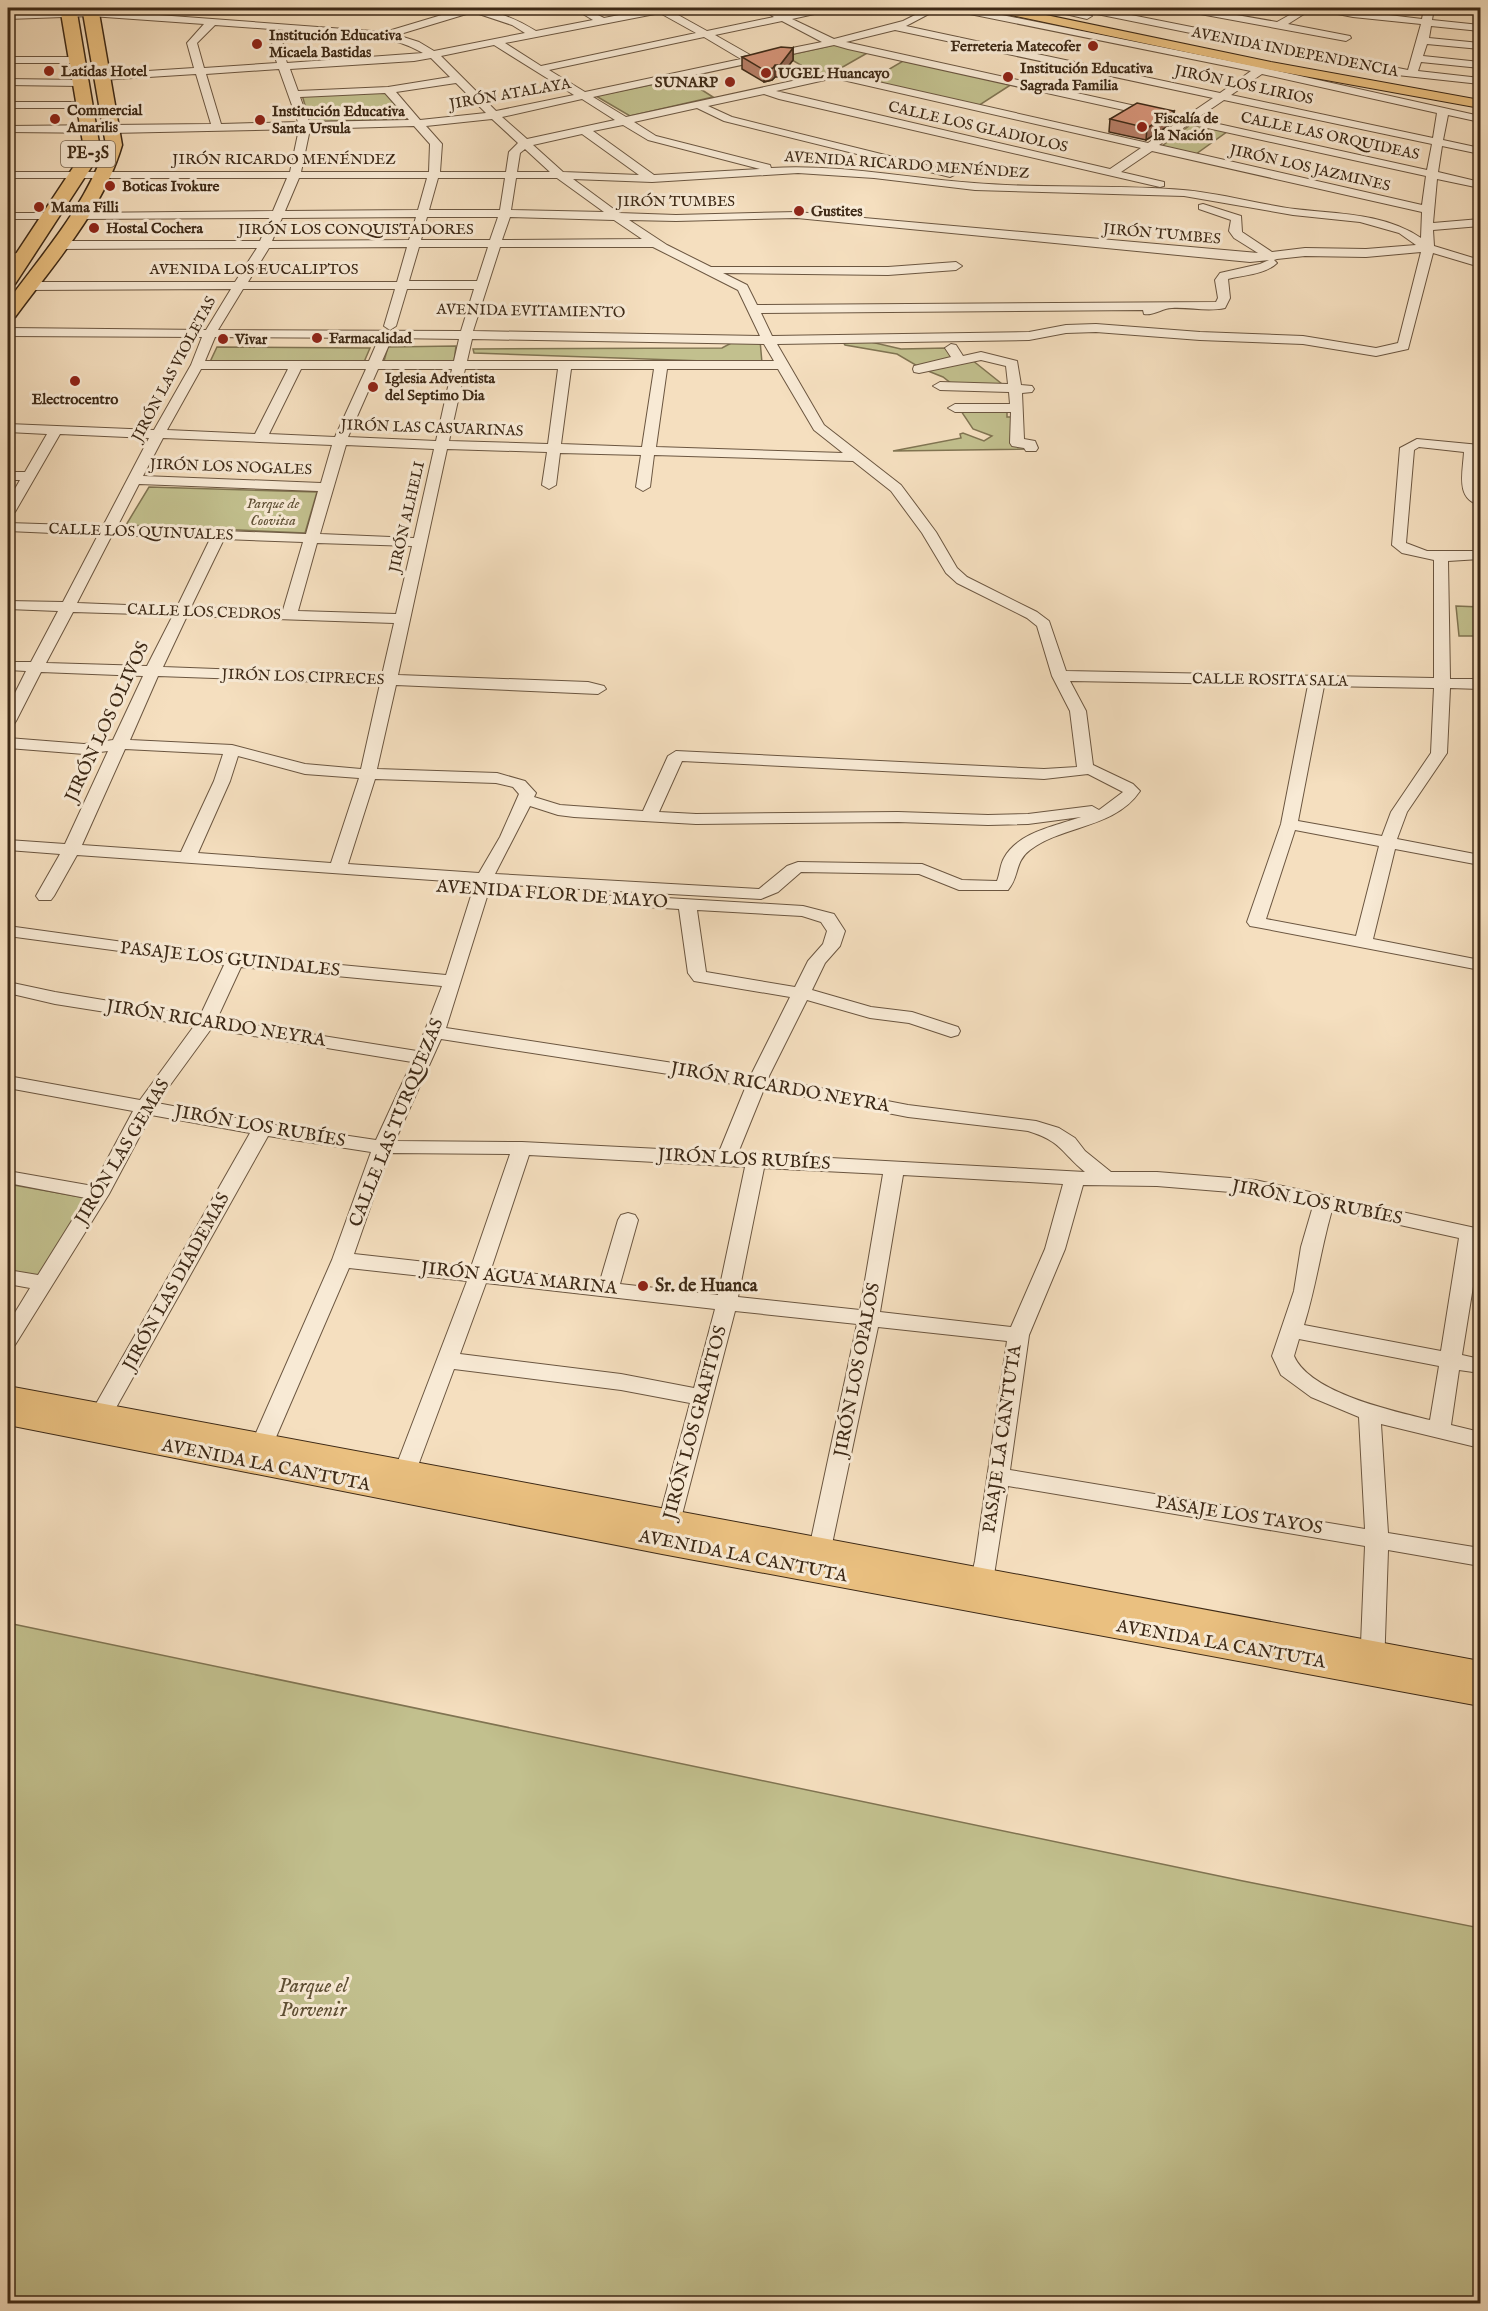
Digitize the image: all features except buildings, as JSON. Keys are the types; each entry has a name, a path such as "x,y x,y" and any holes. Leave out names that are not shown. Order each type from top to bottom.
{"highway":[{"name":"PE-3S","path":"8,280 15,257 48,216 87,160 91,144 76,60 71,10"},
{"name":"PE-3S","path":"8,313 78,216 111,161 114,145 101,77 92,10"}],"main road":[{"name":"AVENIDA INDEPENDENCIA","path":"997,8 1084,18 1271,66 1480,104"},
{"name":"AVENIDA INDEPENDENCIA","path":"1027,8 1480,98"},
{"name":"AVENIDA LA CANTUTA","path":"8,1396 96,1424"},
{"name":"AVENIDA LA CANTUTA","path":"8,1416 96,1424 400,1480 818,1561 1372,1663 1480,1693"},
{"name":"AVENIDA LA CANTUTA","path":"1372,1663 1480,1672"}],"street":[{"path":"386,35 473,8 516,23 535,35"},
{"path":"579,8 602,21"},
{"path":"101,77 405,59 497,43 663,8 751,60"},
{"path":"765,8 821,38 834,42"},
{"path":"540,69 830,8"},
{"name":"JIRÓN ATALAYA","path":"8,129 111,130 420,123 494,115 834,42 907,23 935,8"},
{"name":"AVENIDA INDEPENDENCIA","path":"955,8 1084,18"},
{"name":"AVENIDA INDEPENDENCIA","path":"1045,8 1084,18"},
{"path":"1184,8 1278,26 1350,22 1427,22 1480,28"},
{"path":"1203,33 1243,8"},
{"path":"1278,26 1308,8"},
{"path":"1316,8 1350,22"},
{"path":"1412,74 1423,41 1429,8"},
{"path":"1454,8 1480,10"},
{"path":"9,17 92,10 386,35 415,44 434,55 494,115 560,175 656,243 743,288 783,365 819,427 896,488 929,531 951,570 962,580 1032,615 1044,624 1060,676 1078,711 1084,769"},
{"path":"1150,22 1166,12"},
{"path":"1084,18 1150,22 1412,74 1480,81"},
{"path":"1084,18 1260,70 1480,119"},
{"path":"213,21 192,43 217,128"},
{"path":"1341,59 1350,22"},
{"path":"293,27 276,45 305,126"},
{"name":"JIRÓN LOS LIRIOS","path":"895,27 1223,96 1329,110 1438,142 1480,151"},
{"path":"1423,41 1480,46"},
{"name":"CALLE LAS ORQUIDEAS","path":"834,42 1480,185"},
{"path":"497,43 651,138 783,171"},
{"path":"1418,59 1480,65"},
{"path":"1418,59 1453,78"},
{"path":"8,60 76,60"},
{"path":"1112,173 1260,70"},
{"name":"JIRÓN LOS JAZMINES","path":"765,90 834,75 1428,210"},
{"path":"294,94 388,90 459,79"},
{"path":"8,82 80,82"},
{"path":"289,615 340,441 388,331 434,174 436,144 420,123 388,90"},
{"path":"525,143 765,90"},
{"name":"CALLE LOS GLADIOLOS","path":"765,90 779,96 1175,188 1184,194"},
{"path":"1329,110 1356,91"},
{"path":"8,105 84,105"},
{"path":"698,105 721,117 1008,189"},
{"path":"1096,328 1310,341 1376,352 1404,346 1428,248 1428,210 1443,111"},
{"name":"JIRÓN LAS VIOLETAS","path":"8,721 158,434 197,365 212,330 265,244 295,174 305,126"},
{"path":"584,130 652,179"},
{"name":"JIRÓN ALHELI","path":"338,868 368,774 387,680 467,331 505,213 509,174 515,152 525,143"},
{"name":"AVENIDA RICARDO MENÉNDEZ","path":"560,175 652,179 798,170 874,175 975,187 1184,194 1293,212 1359,219 1403,231 1428,248"},
{"name":"JIRÓN RICARDO MENÉNDEZ","path":"8,175 560,175"},
{"path":"1184,194 1186,201 1237,219 1235,231 1272,257"},
{"name":"JIRÓN TUMBES","path":"78,216 505,213 676,218 796,215 1272,257"},
{"path":"8,216 48,216"},
{"path":"1427,227 1480,223"},
{"name":"JIRÓN LOS CONQUISTADORES","path":"57,245 656,243"},
{"path":"1232,255 1257,247"},
{"path":"1428,248 1478,261"},
{"name":"AVENIDA EVITAMIENTO","path":"8,330 1029,336 1096,328 1160,306 1221,305 1224,297 1221,280 1224,276 1264,267 1270,263 1272,257 1305,252 1366,253 1428,248"},
{"path":"706,269 888,272 956,266"},
{"name":"AVENIDA LOS EUCALIPTOS","path":"27,286 482,285"},
{"path":"753,309 1160,306"},
{"path":"951,348 993,373 1013,389"},
{"path":"919,369 981,356 1012,364 1017,408 1017,443 1030,444 1031,448"},
{"path":"549,485 565,364"},
{"path":"643,488 662,364"},
{"path":"197,365 783,365"},
{"path":"260,438 296,365"},
{"path":"940,386 1027,389"},
{"path":"1013,389 955,408 1017,408"},
{"name":"JIRÓN LAS CASUARINAS","path":"8,428 441,445 856,457"},
{"path":"8,512 56,430"},
{"path":"1480,501 1472,497 1469,492 1476,448 1417,443 1407,448 1399,545 1410,553 1480,555"},
{"path":"8,476 29,476"},
{"name":"JIRÓN LOS NOGALES","path":"134,480 326,488"},
{"name":"CALLE LOS QUINUALES","path":"8,527 418,542"},
{"name":"JIRÓN LOS OLIVOS","path":"45,896 121,744 152,673 219,535"},
{"path":"1364,944 1388,842 1399,812 1439,753 1442,683 1441,555"},
{"name":"CALLE LOS CEDROS","path":"8,605 401,619"},
{"name":"JIRÓN LOS CIPRECES","path":"8,666 598,689"},
{"name":"CALLE ROSITA SALA","path":"1060,676 1480,684"},
{"path":"1317,681 1289,824 1256,922 1480,965"},
{"path":"8,743 84,749 121,744 232,750 305,769 368,774 497,778 558,810 574,812 696,819 898,817 1028,819 1110,810 1129,796 1132,790 1084,769 1044,774 676,756 649,816"},
{"path":"188,856 222,781 232,750"},
{"name":"CALLE LAS TURQUEZAS","path":"258,1454 342,1260 382,1148 435,1032 483,884 523,792"},
{"name":"AVENIDA FLOR DE MAYO","path":"8,845 67,855 483,884 549,883 761,894 781,883 789,872 798,867 922,869 959,885 1002,886 1006,881 1012,858 1027,845 1110,810"},
{"path":"1289,824 1480,860"},
{"name":"AVENIDA FLOR DE MAYO","path":"8,856 188,856 338,868 687,904 780,908 815,913 828,918 836,931 831,946 817,961 801,993 757,1082 726,1158"},
{"path":"687,904 696,973 700,976 801,993 870,1012 912,1018 951,1031"},
{"name":"PASAJE LOS GUINDALES","path":"8,931 85,944 234,962 453,981"},
{"name":"JIRÓN LAS GEMAS","path":"8,1340 99,1194 145,1107 206,1023 234,962"},
{"name":"JIRÓN RICARDO NEYRA","path":"8,987 55,998 424,1058"},
{"name":"JIRÓN RICARDO NEYRA","path":"435,1032 757,1082 908,1111 1029,1125 1052,1132 1068,1142 1078,1156 1107,1179"},
{"name":"JIRÓN LOS RUBÍES","path":"8,1082 262,1129 382,1148 522,1148 1076,1179 1158,1179 1255,1187 1324,1204 1475,1235"},
{"name":"JIRÓN LAS DIADEMAS","path":"96,1424 262,1129"},
{"path":"400,1480 479,1275 522,1148"},
{"name":"JIRÓN LOS GRAFITOS","path":"667,1532 727,1302 756,1161"},
{"name":"JIRÓN LOS OPALOS","path":"818,1561 869,1318 894,1168"},
{"path":"8,1177 99,1194"},
{"name":"PASAJE LA CANTUTA","path":"980,1591 1018,1335 1055,1249 1076,1179"},
{"path":"1324,1204 1311,1247 1304,1291 1283,1356 1289,1370 1319,1392 1370,1413 1480,1440"},
{"path":"608,1289 628,1220"},
{"path":"1439,1430 1475,1235"},
{"name":"JIRÓN AGUA MARINA","path":"342,1260 1018,1335"},
{"path":"8,1277 43,1283"},
{"path":"1292,1330 1480,1366"},
{"path":"447,1360 621,1382 702,1397"},
{"path":"1370,1413 1377,1539 1372,1663"},
{"name":"PASAJE LOS TAYOS","path":"998,1476 1480,1557"}],"green space":[{"path":"834,45 869,52 834,72 818,75 785,56"},
{"path":"903,61 1012,84 978,106 869,81"},
{"path":"683,78 713,97 630,116 596,96"},
{"path":"385,92 412,119 310,122 302,95"},
{"path":"1193,123 1228,131 1196,154 1162,146"},
{"path":"760,340 762,363 474,353 473,349 722,348 735,341"},
{"path":"843,342 871,342 901,349 947,348 954,359 919,367 897,354 845,345"},
{"path":"456,346 454,361 384,361 388,347"},
{"path":"217,347 370,348 364,362 209,364"},
{"path":"972,360 1002,384 952,384 943,377 923,369"},
{"path":"1007,409 1007,417 1017,417 1016,444 1029,449 893,451 961,438 960,434 963,433 984,441 992,436 973,429 961,411"},
{"name":"Parque de Coovitsa","path":"149,487 317,492 305,533 126,525"},
{"path":"1456,606 1480,607 1480,636 1459,636"},
{"path":"8,1184 87,1198 40,1276 8,1271"},
{"name":"Parque el Porvenir","path":"8,1623 1243,1881 1480,1928 1480,2303 8,2303"}],"place":[{"name":"Institución Educativa Micaela Bastidas","path":"257,44"},
{"name":"Ferreteria Matecofer","path":"1093,46"},
{"name":"Latidas Hotel","path":"49,71"},
{"name":"UGEL Huancayo","path":"766,73"},
{"name":"Institución Educativa Sagrada Familia","path":"1008,77"},
{"name":"SUNARP","path":"730,82"},
{"name":"Commercial Amarilis","path":"55,119"},
{"name":"Institución Educativa Santa Ursula","path":"260,120"},
{"name":"Fiscalía de la Nación","path":"1142,127"},
{"name":"Boticas Ivokure","path":"110,186"},
{"name":"Mama Filli","path":"39,207"},
{"name":"Gustites","path":"799,211"},
{"name":"Hostal Cochera","path":"94,228"},
{"name":"Farmacalidad","path":"317,338"},
{"name":"Vivar","path":"223,339"},
{"name":"Electrocentro","path":"75,381"},
{"name":"Iglesia Adventista del Septimo Dia","path":"373,387"},
{"name":"Sr. de Huanca","path":"643,1286"}]}
